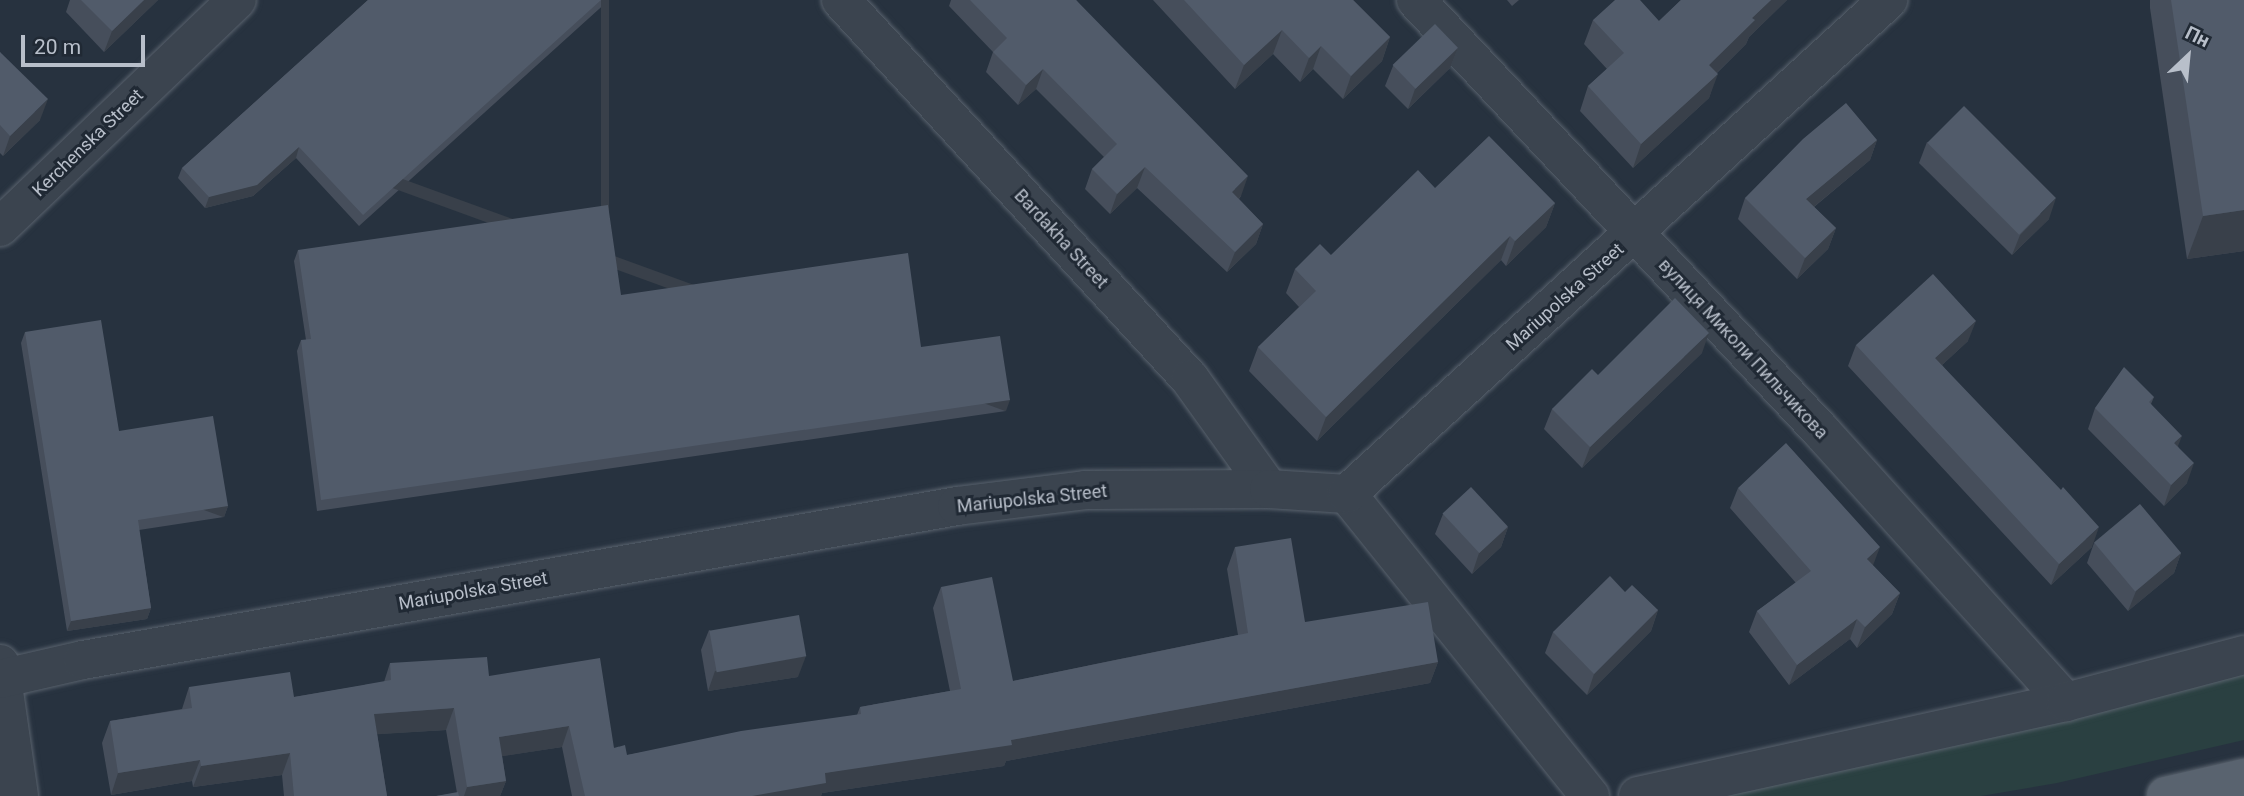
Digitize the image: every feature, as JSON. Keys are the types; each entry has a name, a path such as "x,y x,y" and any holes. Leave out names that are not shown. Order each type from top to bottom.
{"main road":[{"path":"2166,796 2244,778"}],"street":[{"name":"Kerchenska Street","path":"0,227 237,0"},
{"name":"Bardakha Street","path":"841,0 1190,379 1269,489"},
{"name":"вулиця Миколи Пильчикова","path":"1416,0 1635,233 2066,702"},
{"name":"Mariupolska Street","path":"1,674 957,506 1085,490 1269,489 1347,494 1888,0"},
{"path":"1347,494 1590,796"},
{"path":"1637,796 2066,702 2244,655"},
{"path":"1,674 19,796"}],"green space":[{"path":"2244,673 2244,740 2057,783 1981,796 1700,796"}],"building":[{"path":"81,0 144,0 112,31"},
{"path":"368,0 601,0 363,215 299,147 257,185 209,197 182,168"},
{"path":"970,0 1076,0 1248,176 1232,192 1263,224 1235,252 1145,167 1117,194 1092,169 1117,144 1043,69 1026,85 993,52 1007,38"},
{"path":"1184,0 1353,0 1390,37 1351,76 1321,46 1309,58 1282,30 1244,65"},
{"path":"1615,0 1640,0 1659,21 1681,0 1771,0 1752,18 1755,20 1709,65 1718,74 1641,144 1588,86 1624,53 1593,20"},
{"path":"2171,0 2244,0 2244,210 2203,216"},
{"path":"1435,24 1458,48 1415,89 1393,65"},
{"path":"0,52 48,99 10,136 0,125"},
{"path":"1846,103 1877,140 1806,199 1836,228 1805,258 1745,198 1803,139"},
{"path":"1964,106 2056,198 2019,235 1927,143"},
{"path":"1489,136 1555,203 1515,241 1510,236 1326,417 1258,347 1316,291 1295,269 1320,244 1331,255 1418,170 1435,188"},
{"path":"608,205 621,295 908,253 921,347 1000,336 1010,400 321,500 301,340 311,339 298,250"},
{"path":"1933,274 1976,321 1935,358 2099,527 2059,564 1856,345"},
{"path":"1675,298 1709,333 1590,447 1552,409 1592,369 1598,375"},
{"path":"101,320 119,431 213,416 228,506 138,520 151,608 71,621 25,332"},
{"path":"2124,367 2154,397 2149,402 2182,436 2174,443 2194,463 2171,485 2095,408"},
{"path":"1786,443 1880,547 1867,559 1900,593 1865,627 1857,619 1797,665 1757,611 1811,571 1738,488"},
{"path":"1471,487 1508,526 1479,553 1442,514"},
{"path":"2140,504 2181,553 2135,592 2094,543"},
{"path":"1291,538 1305,622 1428,602 1438,662 1011,740 1012,745 825,773 826,783 752,796 585,796 569,726 499,737 506,781 467,787 454,708 374,714 387,796 294,796 290,753 201,766 200,760 118,773 110,721 192,708 189,687 290,672 294,697 391,680 390,663 487,657 489,676 600,658 614,748 625,745 627,755 741,731 861,714 860,707 961,689 941,587 992,577 1013,681 1248,633 1235,547"},
{"path":"1610,576 1625,592 1632,585 1658,610 1594,674 1553,632"},
{"path":"799,615 806,656 717,672 709,631"},
{"path":"458,792 459,796 436,796"}]}
